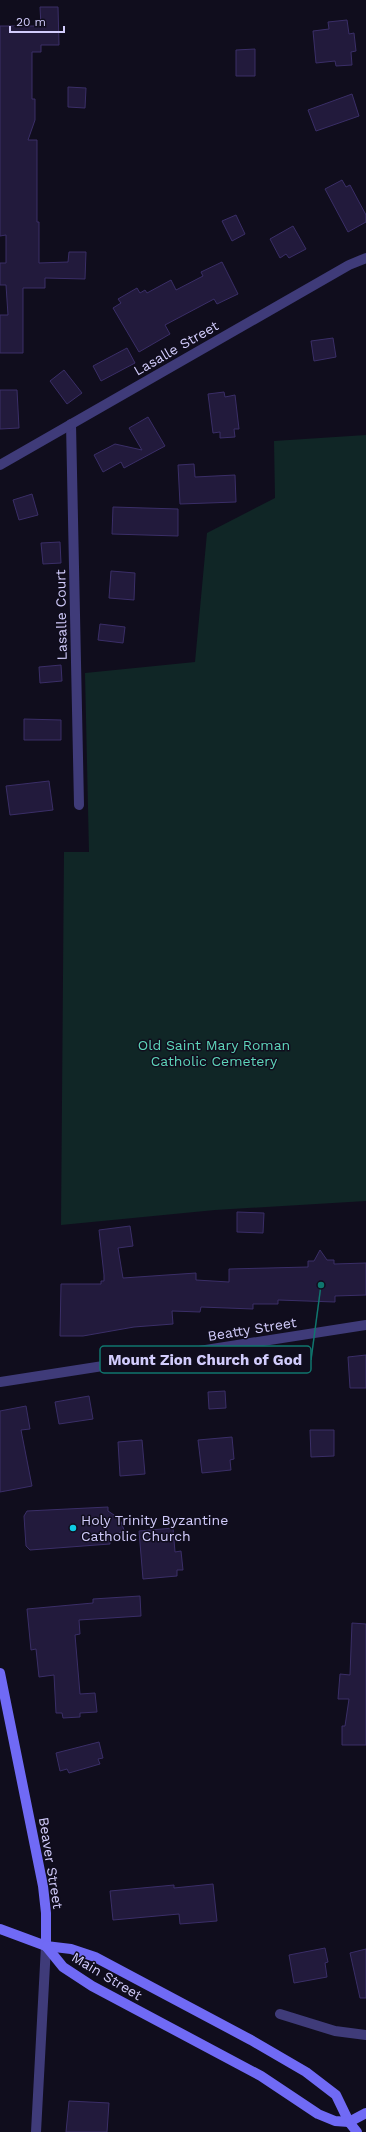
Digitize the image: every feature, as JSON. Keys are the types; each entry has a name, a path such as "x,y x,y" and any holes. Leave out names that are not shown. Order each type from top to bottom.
{"main road":[{"name":"Beaver Street","path":"0,1673 43,1886 46,1913 46,1946"},
{"path":"0,1929 46,1946"},
{"name":"Main Street","path":"46,1946 63,1967 85,1982 256,2074 318,2114 335,2120 349,2122"},
{"name":"Main Street","path":"46,1946 71,1949 95,1957 283,2058 318,2080 334,2093 342,2105 349,2122 357,2132"},
{"path":"349,2122 366,2113"}],"street":[{"name":"Lasalle Street","path":"0,465 349,265 366,258"},
{"name":"Lasalle Court","path":"71,424 79,805"},
{"name":"Beatty Street","path":"0,1382 366,1325"},
{"name":"Beaver Street","path":"36,2132 46,1946"},
{"path":"280,2014 343,2033 366,2035"}],"green space":[{"name":"Old Saint Mary Roman Catholic Cemetery","path":"366,435 366,1201 215,1210 61,1225 64,852 89,852 85,673 195,662 207,533 275,498 274,441"}],"building":[{"path":"40,7 58,7 59,45 41,45 41,52 32,52 32,99 35,99 35,120 28,140 37,140 37,222 39,222 39,263 68,262 69,252 86,252 85,279 45,278 45,288 23,288 23,353 0,353 0,315 8,315 6,285 0,285 0,263 6,263 6,235 0,236 0,26 41,26"},
{"path":"347,20 349,34 354,33 356,51 351,52 352,65 336,66 335,61 316,63 313,31 329,29 328,22"},
{"path":"255,49 255,76 236,76 236,50"},
{"path":"68,87 86,88 85,108 68,107"},
{"path":"352,94 359,116 316,131 308,110"},
{"path":"342,180 346,187 350,185 366,215 366,222 348,232 325,189"},
{"path":"236,215 245,234 232,241 222,221"},
{"path":"293,226 306,249 289,258 286,254 280,258 270,239"},
{"path":"222,262 238,294 217,304 214,299 165,325 170,334 139,352 113,308 121,303 118,299 137,288 140,293 145,290 147,293 171,280 176,290 203,276 201,272"},
{"path":"333,338 336,357 314,361 311,341"},
{"path":"127,348 135,363 101,381 93,366"},
{"path":"64,370 82,393 67,404 50,381"},
{"path":"0,390 17,390 19,428 0,429"},
{"path":"224,392 225,397 235,395 239,429 234,429 235,437 220,438 220,432 213,433 208,394"},
{"path":"148,417 165,446 124,468 121,462 103,472 94,455 115,444 142,450 129,428"},
{"path":"194,464 195,477 235,475 236,502 180,504 178,465"},
{"path":"32,494 38,515 19,520 13,500"},
{"path":"113,507 178,509 178,536 112,534"},
{"path":"60,542 61,563 43,564 41,543"},
{"path":"111,571 135,573 134,600 109,598"},
{"path":"100,624 125,627 123,643 98,640"},
{"path":"61,665 62,681 40,683 39,667"},
{"path":"24,719 61,720 61,740 24,740"},
{"path":"49,781 53,810 10,815 6,786"},
{"path":"237,1212 264,1213 263,1233 237,1232"},
{"path":"130,1226 133,1246 118,1248 123,1278 196,1273 196,1280 229,1282 229,1269 308,1267 308,1261 314,1261 320,1250 327,1260 334,1260 334,1264 366,1263 366,1295 335,1296 335,1302 278,1300 278,1304 253,1304 253,1309 201,1307 200,1312 172,1311 173,1324 134,1327 83,1336 60,1336 61,1284 101,1284 101,1281 104,1281 104,1275 99,1230"},
{"path":"366,1355 366,1388 350,1388 348,1357"},
{"path":"225,1391 226,1408 209,1409 208,1392"},
{"path":"89,1396 93,1419 59,1424 55,1402"},
{"path":"26,1406 30,1429 21,1430 32,1486 0,1492 0,1411"},
{"path":"310,1430 334,1430 334,1456 311,1457"},
{"path":"232,1437 234,1459 230,1460 231,1470 202,1473 198,1440"},
{"path":"142,1440 145,1474 120,1476 118,1442"},
{"name":"Holy Trinity Byzantine Catholic Church","path":"108,1507 108,1511 120,1519 124,1530 110,1539 110,1544 30,1550 26,1546 24,1516 27,1511"},
{"path":"173,1528 175,1552 181,1551 183,1570 177,1570 177,1576 143,1579 139,1531"},
{"path":"140,1596 141,1616 79,1620 80,1634 75,1635 80,1694 95,1693 97,1712 80,1713 80,1717 63,1718 62,1713 56,1713 54,1675 39,1677 36,1649 31,1650 27,1609 93,1603 93,1599"},
{"path":"352,1623 366,1624 366,1745 342,1745 342,1726 345,1726 349,1699 338,1699 340,1674 350,1675"},
{"path":"99,1742 103,1758 98,1759 100,1764 69,1773 67,1769 60,1771 56,1753"},
{"path":"213,1884 217,1921 180,1924 179,1914 113,1920 110,1891 174,1885 174,1888"},
{"path":"325,1948 328,1962 325,1963 327,1977 294,1983 289,1955"},
{"path":"366,1949 366,1998 360,1998 350,1953"},
{"path":"69,2101 109,2103 107,2132 66,2132"}],"place":[{"name":"Mount Zion Church of God","path":"321,1285"},
{"name":"Holy Trinity Byzantine Catholic Church","path":"73,1528"}]}
